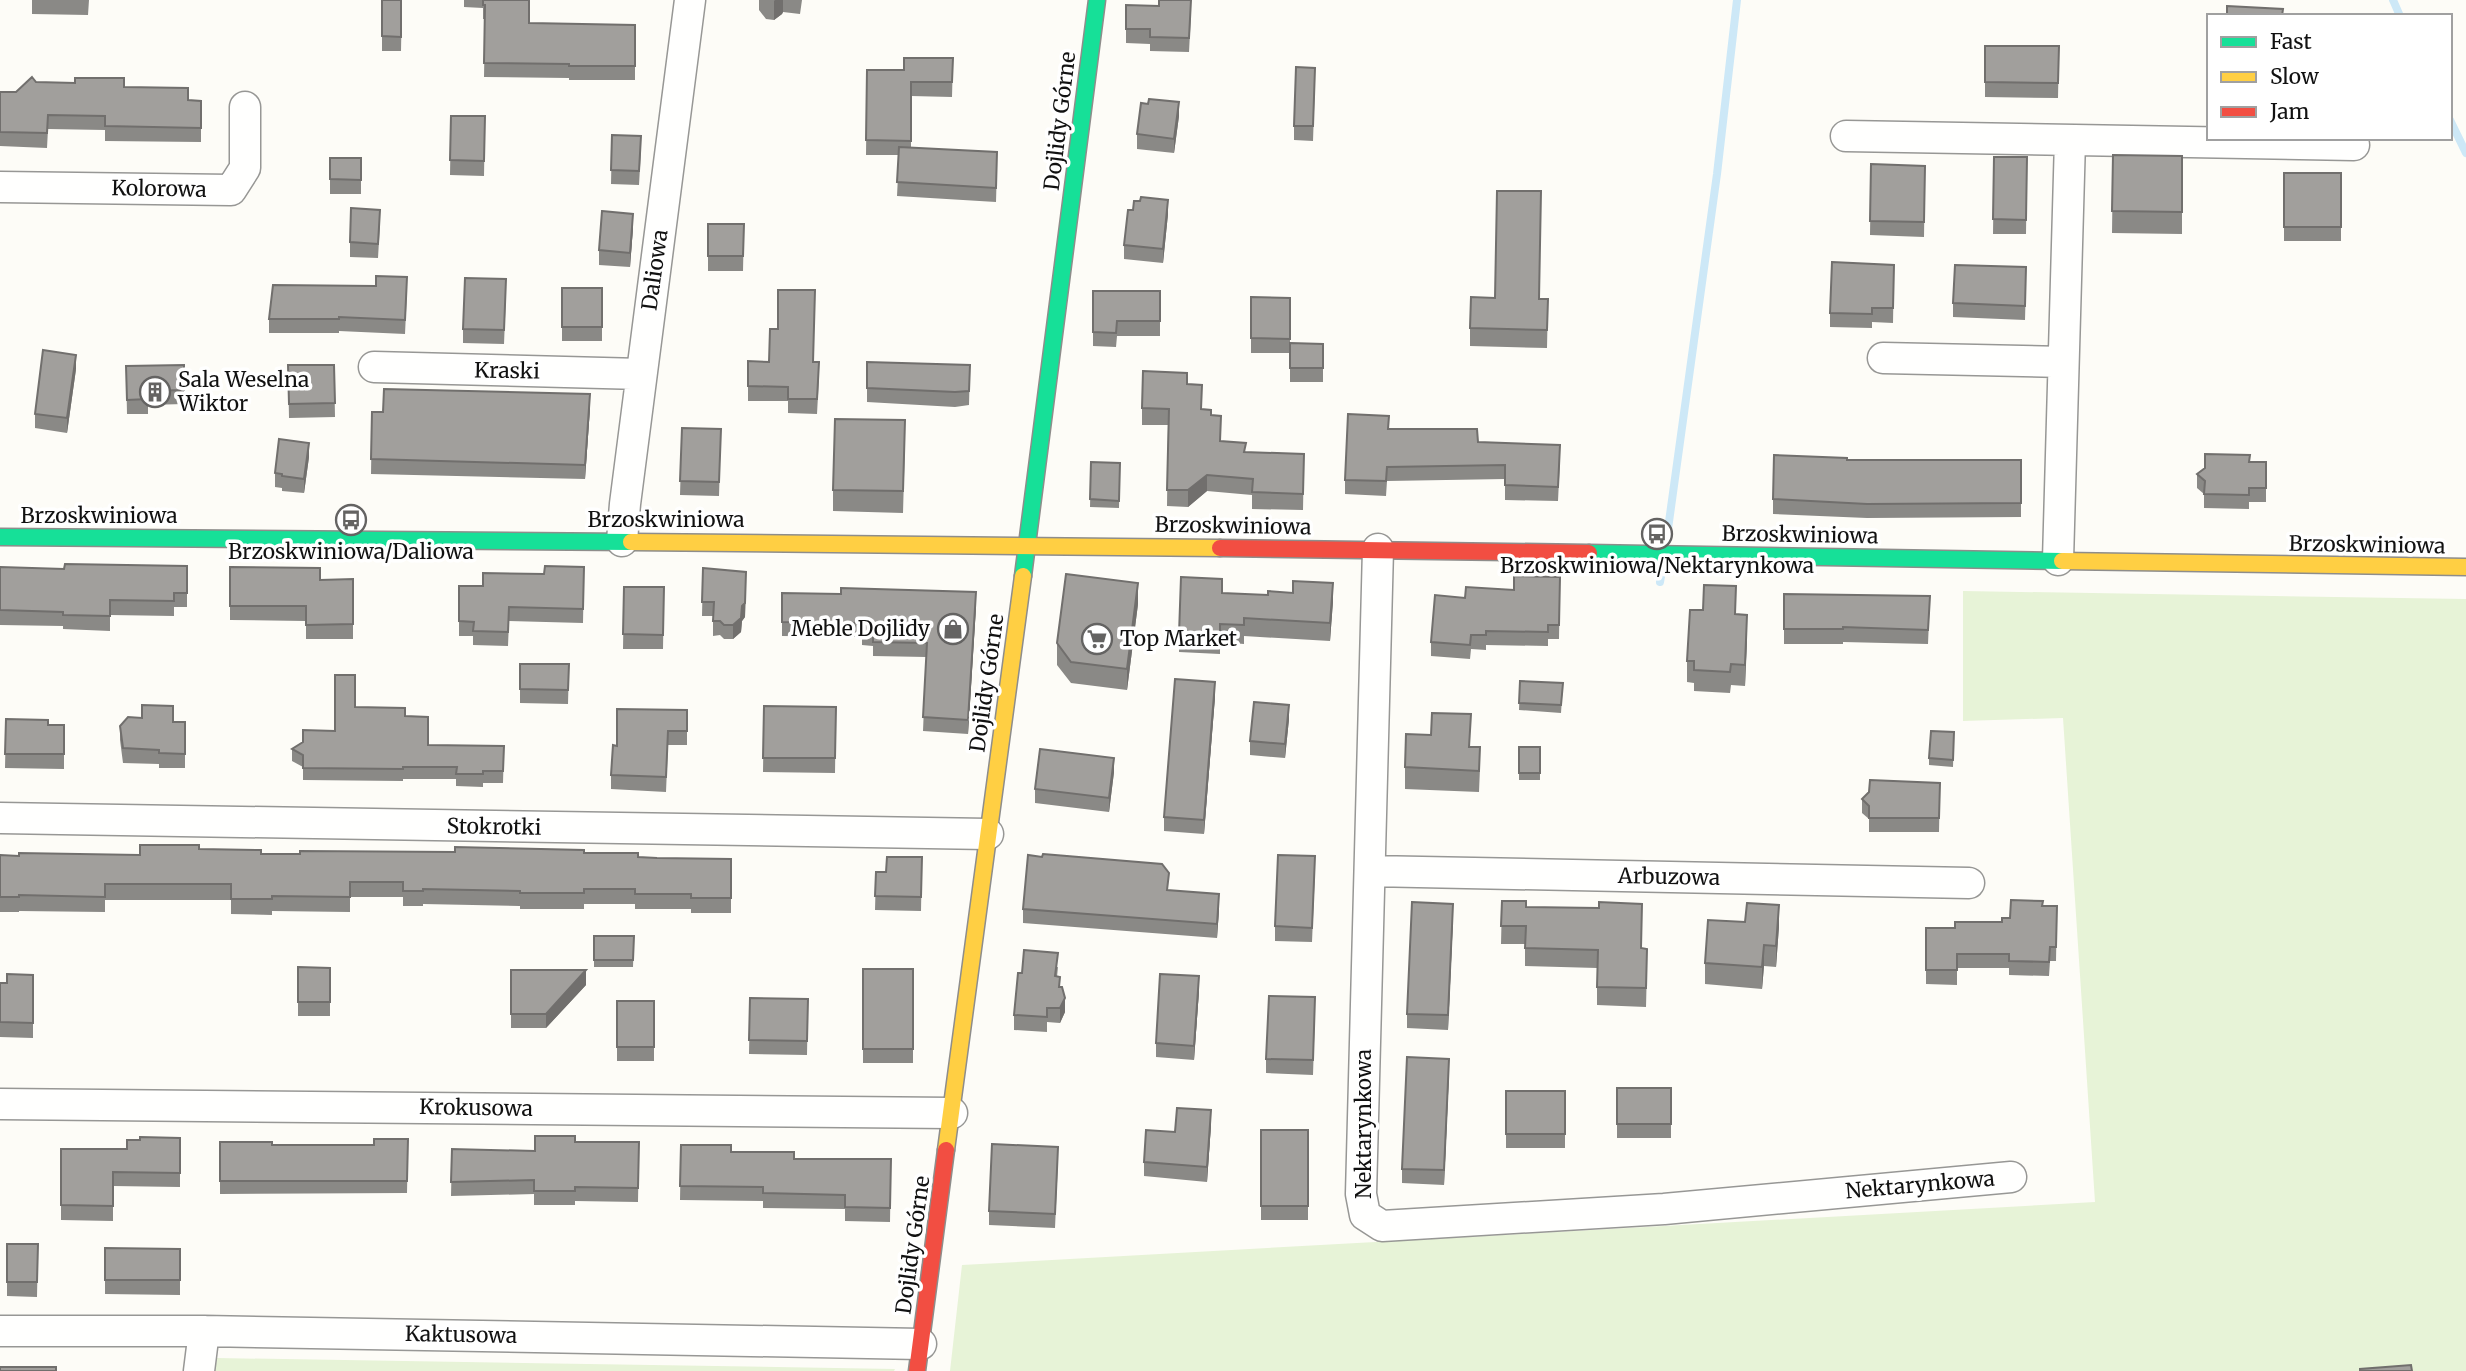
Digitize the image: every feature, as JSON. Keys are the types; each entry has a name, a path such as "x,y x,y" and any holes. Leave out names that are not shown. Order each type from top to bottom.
{"street":[{"name":"Daliowa","path":"622,541 621,530 690,0"},
{"name":"Dojlidy Górne","path":"919,1357 1097,0"},
{"name":"Kolorowa","path":"0,187 231,190 246,168 245,107"},
{"path":"1846,136 2354,145"},
{"path":"2058,560 2070,140"},
{"path":"1883,358 2063,362"},
{"name":"Kraski","path":"374,367 641,374"},
{"name":"Brzoskwiniowa","path":"0,537 1027,545 2466,567"},
{"name":"Nektarynkowa","path":"1378,550 1360,1194 1366,1215 1382,1226 1664,1209 2011,1177"},
{"name":"Stokrotki","path":"0,818 988,834"},
{"name":"Arbuzowa","path":"1370,871 1969,884"},
{"name":"Krokusowa","path":"0,1104 952,1113"},
{"name":"Kaktusowa","path":"0,1331 204,1331 919,1357"},
{"path":"199,1371 204,1331"}],"green space":[{"path":"1963,591 2466,599 2466,1371 950,1371 962,1265 2095,1202 2063,718 1963,721"},
{"path":"217,1358 895,1369 215,1371"}],"building":[{"path":"382,0 401,0 401,37 382,36"},
{"path":"483,0 529,0 529,23 635,25 635,66 484,63"},
{"path":"1159,0 1191,0 1189,38 1150,37 1150,29 1126,29 1126,5 1159,6"},
{"path":"2227,6 2283,9 2282,14 2227,14"},
{"path":"1985,46 2059,46 2058,83 1985,82"},
{"path":"904,58 953,58 952,82 911,82 911,141 866,140 867,70 904,70"},
{"path":"1296,67 1315,68 1313,126 1294,126"},
{"path":"32,77 36,82 75,83 75,78 124,78 124,87 188,88 188,100 201,101 201,128 105,126 105,116 48,115 47,133 0,132 0,92 16,92"},
{"path":"1149,99 1179,102 1174,139 1137,134 1141,103 1148,104"},
{"path":"451,116 485,116 484,161 450,160"},
{"path":"612,135 641,136 639,171 611,170"},
{"path":"899,147 997,152 996,188 897,182"},
{"path":"2113,155 2182,156 2182,212 2112,211"},
{"path":"1994,157 2027,157 2026,220 1993,219"},
{"path":"330,158 361,158 361,180 330,179"},
{"path":"1871,164 1925,166 1924,222 1870,221"},
{"path":"2284,173 2341,173 2341,227 2284,227"},
{"path":"1497,191 1541,191 1539,299 1548,299 1547,330 1470,328 1471,297 1495,298"},
{"path":"1141,197 1168,200 1163,249 1124,245 1128,210 1133,210 1134,201 1140,201"},
{"path":"351,208 380,210 378,244 350,242"},
{"path":"602,211 633,214 630,253 599,250"},
{"path":"708,224 744,224 743,256 708,256"},
{"path":"1832,262 1894,265 1893,308 1872,308 1872,314 1830,313"},
{"path":"1955,265 2026,267 2025,306 1953,303"},
{"path":"376,276 407,277 405,320 339,317 269,319 273,285 376,286"},
{"path":"465,278 506,279 504,330 463,329"},
{"path":"562,288 602,288 602,327 562,327"},
{"path":"778,290 815,290 813,362 819,362 817,399 788,399 788,387 748,386 748,361 769,362 770,329 778,329"},
{"path":"1093,291 1160,291 1160,321 1117,321 1116,333 1093,332"},
{"path":"1251,297 1290,298 1290,339 1251,338"},
{"path":"1290,343 1323,344 1323,368 1290,368"},
{"path":"43,350 76,355 67,418 35,414"},
{"path":"867,362 970,365 969,391 867,388"},
{"path":"184,365 184,390 148,391 148,399 127,400 126,366"},
{"path":"288,365 334,365 335,403 289,404"},
{"path":"1143,371 1187,373 1187,384 1202,385 1201,409 1211,410 1211,415 1221,416 1220,441 1246,443 1244,452 1304,454 1303,494 1252,492 1253,479 1207,475 1188,490 1167,490 1169,409 1142,408"},
{"path":"384,389 590,394 585,465 371,459 372,412 383,412"},
{"path":"1348,414 1389,416 1388,429 1477,429 1478,442 1560,445 1558,487 1505,485 1505,465 1387,467 1386,481 1345,480"},
{"path":"835,419 905,420 903,491 833,490"},
{"path":"682,428 721,429 719,482 680,481"},
{"path":"279,439 309,443 304,479 275,473"},
{"path":"2205,454 2250,455 2249,462 2266,462 2266,488 2249,488 2249,495 2204,494 2205,481 2197,474 2205,468"},
{"path":"1774,455 1847,460 2021,460 2021,503 1867,504 1773,499"},
{"path":"1091,462 1120,463 1119,501 1090,499"},
{"path":"65,564 187,566 187,593 174,593 174,601 110,600 110,616 0,610 0,567 64,569"},
{"path":"545,566 584,567 583,609 509,607 508,632 473,631 474,622 459,621 459,586 483,586 483,573 544,574"},
{"path":"230,567 320,568 320,580 353,579 353,624 306,625 306,606 230,606"},
{"path":"703,568 746,572 745,603 742,606 741,618 733,625 713,621 714,602 702,602"},
{"name":"Top Market","path":"1066,574 1138,583 1127,669 1071,662 1057,643"},
{"path":"1514,576 1560,577 1559,625 1548,625 1548,632 1486,631 1486,635 1471,635 1470,645 1431,642 1435,595 1465,598 1466,587 1514,590"},
{"path":"1181,577 1222,579 1222,593 1268,595 1268,591 1293,593 1293,581 1333,583 1330,623 1244,618 1244,625 1220,624 1220,635 1179,634"},
{"path":"1704,585 1736,586 1735,614 1747,615 1745,665 1731,664 1730,672 1694,670 1694,661 1687,661 1690,610 1703,610"},
{"path":"624,587 664,587 663,635 623,634"},
{"path":"841,588 976,592 968,720 923,717 927,643 873,642 873,632 862,632 862,623 782,622 782,593 841,594"},
{"path":"1784,594 1930,596 1928,630 1843,627 1784,629"},
{"path":"520,664 569,664 568,690 520,689"},
{"path":"335,675 355,675 355,707 405,708 405,716 428,717 428,745 504,746 503,771 456,774 457,767 303,768 303,755 292,749 303,742 303,730 335,731"},
{"path":"1175,679 1215,682 1204,820 1164,817"},
{"path":"1520,681 1563,683 1561,705 1519,703"},
{"path":"1254,702 1289,705 1285,744 1250,741"},
{"path":"142,705 173,706 173,722 185,722 185,754 123,748 120,726 128,717 142,718"},
{"path":"764,706 836,707 835,758 763,758"},
{"path":"617,709 687,710 687,731 668,731 666,777 611,775 613,745 617,746"},
{"path":"1432,713 1471,714 1469,747 1480,747 1479,771 1405,767 1406,734 1431,735"},
{"path":"6,719 48,720 48,725 64,725 64,754 5,754"},
{"path":"1931,731 1954,732 1953,760 1929,758"},
{"path":"1519,747 1540,747 1540,773 1519,773"},
{"path":"1040,749 1114,758 1109,798 1035,789"},
{"path":"1870,780 1940,783 1939,818 1869,818 1869,806 1862,799 1869,792"},
{"path":"140,845 199,845 199,849 261,850 261,854 300,854 300,851 455,852 455,847 584,850 584,853 638,853 638,857 731,859 731,898 691,898 691,894 635,894 635,889 584,889 584,893 423,889 403,891 403,882 350,882 350,897 272,896 272,899 231,899 231,884 105,884 105,897 0,897 0,855 140,855"},
{"path":"1043,854 1162,864 1169,873 1167,890 1219,894 1217,924 1023,909 1028,855 1042,857"},
{"path":"1278,855 1315,856 1312,928 1275,926"},
{"path":"887,857 922,857 921,897 875,896 876,872 886,872"},
{"path":"2011,900 2043,901 2042,906 2057,906 2056,947 2050,947 2049,962 2009,961 2009,954 1957,954 1957,970 1926,970 1926,928 1955,928 1955,922 2002,922 2002,918 2010,918"},
{"path":"1502,901 1526,901 1526,907 1599,908 1599,902 1642,904 1641,948 1647,949 1646,988 1597,987 1598,950 1525,948 1526,926 1501,926"},
{"path":"1412,902 1453,904 1448,1015 1407,1014"},
{"path":"1747,903 1779,905 1776,946 1764,945 1762,967 1705,963 1708,920 1745,922"},
{"path":"594,936 634,936 633,960 594,960"},
{"path":"1024,950 1058,953 1055,976 1060,977 1059,987 1062,987 1065,998 1060,1008 1047,1008 1047,1017 1014,1015 1018,973 1022,973"},
{"path":"298,967 330,968 330,1002 298,1002"},
{"path":"863,969 913,969 913,1049 863,1049"},
{"path":"511,970 586,970 546,1014 511,1014"},
{"path":"7,974 33,975 33,1023 0,1022 0,983 7,983"},
{"path":"1160,974 1199,976 1194,1046 1156,1043"},
{"path":"1269,996 1315,997 1313,1060 1266,1059"},
{"path":"750,998 808,999 807,1041 749,1040"},
{"path":"617,1001 654,1001 654,1047 617,1047"},
{"path":"1407,1057 1449,1059 1444,1170 1402,1169"},
{"path":"1617,1088 1671,1088 1671,1124 1617,1124"},
{"path":"1506,1091 1565,1091 1565,1134 1506,1134"},
{"path":"1177,1108 1211,1110 1207,1167 1144,1162 1146,1130 1175,1132"},
{"path":"1261,1130 1308,1130 1308,1206 1261,1206"},
{"path":"535,1136 575,1136 575,1142 639,1142 638,1188 575,1187 575,1191 534,1191 534,1180 451,1182 452,1149 535,1151"},
{"path":"140,1137 180,1138 180,1173 113,1172 113,1206 61,1205 61,1149 127,1149 127,1140 140,1140"},
{"path":"374,1139 408,1139 407,1181 220,1181 220,1142 374,1145"},
{"path":"992,1144 1058,1147 1055,1214 989,1211"},
{"path":"681,1145 731,1145 731,1152 794,1152 794,1159 891,1159 890,1208 845,1207 845,1195 763,1193 763,1187 680,1186"},
{"path":"7,1244 38,1244 37,1282 7,1282"},
{"path":"105,1248 180,1249 180,1280 105,1280"},
{"path":"2411,1365 2412,1371 2360,1371 2360,1369"},
{"path":"0,1367 56,1367 56,1371 0,1371"}],"waterway":[{"path":"1668,529 1717,174 1737,0"},
{"path":"2393,0 2399,14"},
{"path":"2452,124 2466,153"},
{"path":"1660,582 1662,571"}],"traffic: fast":[{"path":"1023,576 1097,0"},
{"path":"0,537 631,542"},
{"path":"1589,553 2062,561"}],"traffic: slow":[{"path":"631,542 1220,548"},
{"path":"2062,561 2466,567"},
{"path":"946,1150 1023,576"}],"traffic: jam":[{"path":"1220,548 1589,553"},
{"path":"917,1371 946,1150"}],"place":[{"name":"Sala Weselna Wiktor","path":"155,392"},
{"name":"Brzoskwiniowa/Daliowa","path":"351,520"},
{"name":"Brzoskwiniowa/Nektarynkowa","path":"1657,534"},
{"name":"Meble Dojlidy","path":"953,629"},
{"name":"Top Market","path":"1097,639"}]}
